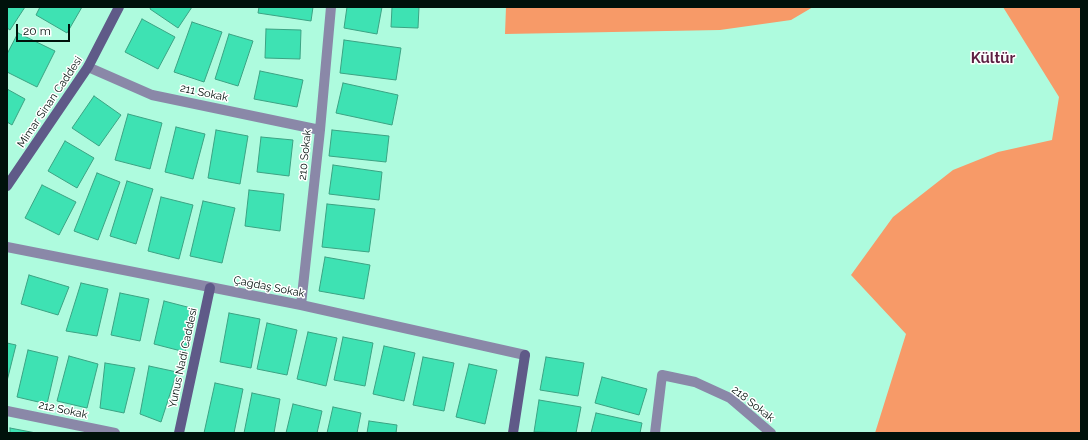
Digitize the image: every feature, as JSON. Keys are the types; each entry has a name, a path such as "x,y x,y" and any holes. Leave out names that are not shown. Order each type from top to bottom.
{"street":[{"name":"Mimar Sinan Caddesi","path":"7,186 88,67 119,7"},
{"name":"210 Sokak","path":"301,305 332,7"},
{"name":"211 Sokak","path":"88,67 152,95 320,130"},
{"name":"Çağdaş Sokak","path":"7,247 301,305 525,355 513,433"},
{"name":"Yunus Nadi Caddesi","path":"179,433 210,288"},
{"name":"218 Sokak","path":"655,433 662,375 695,382 730,398 771,433"},
{"name":"212 Sokak","path":"7,411 115,433"}],"shaded area":[{"path":"506,7 813,7 791,20 720,30 505,34"},
{"path":"1003,7 1081,7 1081,433 875,433 906,334 851,275 893,217 953,170 998,152 1052,140 1059,97"}],"building":[{"path":"7,7 25,7 10,30 7,28"},
{"path":"40,7 82,7 67,33 36,15"},
{"path":"151,7 192,7 178,28 150,9"},
{"path":"259,7 313,7 311,21 258,13"},
{"path":"347,7 382,7 377,34 344,28"},
{"path":"392,7 419,7 418,28 391,27"},
{"path":"142,19 175,37 158,69 125,52"},
{"path":"192,22 222,32 204,82 174,72"},
{"path":"266,29 301,30 300,59 265,58"},
{"path":"18,33 55,51 37,87 7,72 7,54"},
{"path":"229,34 253,41 238,86 215,79"},
{"path":"344,40 401,48 396,80 340,73"},
{"path":"260,71 303,80 297,107 254,99"},
{"path":"343,83 398,95 392,125 336,113"},
{"path":"7,89 25,99 12,125 7,122"},
{"path":"94,96 121,115 99,146 72,128"},
{"path":"128,114 162,123 150,169 115,160"},
{"path":"176,127 205,134 193,179 165,172"},
{"path":"216,130 248,136 240,184 208,178"},
{"path":"332,130 389,136 386,162 329,156"},
{"path":"261,137 293,140 289,176 257,172"},
{"path":"65,141 94,158 77,188 48,171"},
{"path":"333,165 382,172 379,200 329,194"},
{"path":"97,173 120,182 98,240 74,231"},
{"path":"127,181 153,189 136,244 110,236"},
{"path":"42,185 76,202 59,235 25,218"},
{"path":"249,190 284,194 280,231 245,226"},
{"path":"161,197 193,205 179,259 148,251"},
{"path":"203,201 235,208 222,263 190,256"},
{"path":"327,204 375,209 369,252 322,247"},
{"path":"325,257 370,265 364,299 319,291"},
{"path":"29,275 69,287 58,315 21,304"},
{"path":"81,283 108,289 97,336 66,331"},
{"path":"120,293 149,299 140,341 111,335"},
{"path":"164,301 195,309 185,352 154,344"},
{"path":"229,313 260,319 251,368 220,362"},
{"path":"267,323 297,330 287,375 257,369"},
{"path":"308,332 337,338 326,386 297,379"},
{"path":"343,337 373,343 365,386 334,380"},
{"path":"7,343 16,345 7,381"},
{"path":"384,346 415,353 404,401 373,394"},
{"path":"28,350 58,357 47,404 17,397"},
{"path":"69,356 98,364 87,408 57,401"},
{"path":"423,357 454,363 444,411 413,405"},
{"path":"546,357 584,363 578,396 540,390"},
{"path":"105,363 135,368 124,413 100,408"},
{"path":"469,364 497,370 485,424 456,417"},
{"path":"149,366 177,372 161,422 140,414"},
{"path":"602,377 647,389 639,415 595,403"},
{"path":"215,383 243,389 234,433 204,433"},
{"path":"252,393 280,399 274,433 244,433"},
{"path":"539,400 581,407 576,433 534,432"},
{"path":"293,404 322,411 317,433 286,433"},
{"path":"333,407 361,413 357,433 327,433"},
{"path":"596,413 642,423 640,433 591,433"},
{"path":"369,421 397,425 396,433 367,433"},
{"path":"10,428 36,433 10,433"}],"district":[{"name":"Kültür","path":"993,58"}]}
